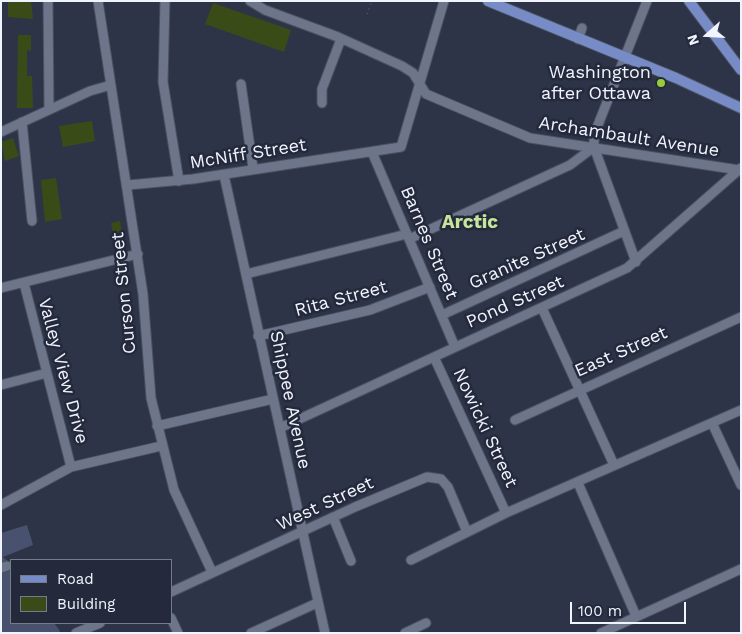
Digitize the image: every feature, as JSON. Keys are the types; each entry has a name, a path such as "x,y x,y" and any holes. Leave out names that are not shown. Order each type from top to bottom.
{"main road":[{"path":"488,1 741,108"},
{"path":"689,1 741,70"}],"street":[{"path":"48,1 48,109"},
{"name":"Curson Street","path":"98,1 138,254 151,398 161,446 174,490 212,572"},
{"path":"165,1 163,82 179,180"},
{"name":"Archambault Avenue","path":"250,1 265,10 341,39 402,66 413,73 426,94 530,138 740,169"},
{"path":"419,83 444,1"},
{"path":"636,262 594,147 594,135 647,1"},
{"path":"578,39 582,28"},
{"path":"322,103 322,90 341,39"},
{"name":"McNiff Street","path":"128,185 224,174 401,146 419,83"},
{"path":"241,84 253,168"},
{"path":"1,132 90,90 111,85"},
{"path":"22,122 32,221"},
{"path":"246,274 408,237 570,165 594,147"},
{"name":"Barnes Street","path":"372,152 455,347"},
{"name":"Pond Street","path":"280,428 620,272 636,262 740,169"},
{"name":"Shippee Avenue","path":"224,174 258,336 325,633"},
{"name":"Granite Street","path":"442,315 624,231"},
{"path":"1,288 138,254"},
{"name":"Valley View Drive","path":"24,283 71,467"},
{"name":"Rita Street","path":"258,336 370,310 430,287"},
{"path":"542,308 614,465"},
{"name":"East Street","path":"515,420 579,389 741,317"},
{"name":"Nowicki Street","path":"434,357 506,513"},
{"path":"1,384 47,373"},
{"path":"157,426 273,399"},
{"path":"411,560 506,513 741,410"},
{"path":"712,423 741,485"},
{"path":"1,505 71,467 161,446"},
{"name":"West Street","path":"172,592 415,480 436,477 441,479 448,486 467,532"},
{"path":"578,483 636,616"},
{"path":"334,517 351,561"},
{"path":"601,633 741,569"},
{"path":"251,633 318,603"},
{"path":"172,620 178,633"},
{"path":"406,633 426,623"},
{"path":"76,633 98,624"}],"path":[{"path":"367,14 372,1"}],"shaded area":[{"path":"27,525 33,545 3,557 10,563 10,624 55,624 60,631 58,633 1,633 1,533"}],"building":[{"path":"8,1 31,1 33,19 8,17"},
{"path":"213,3 291,30 284,52 205,24"},
{"path":"18,35 31,35 31,51 27,50 27,76 32,76 33,108 17,108"},
{"path":"92,121 95,141 63,147 59,126"},
{"path":"13,138 19,156 5,161 1,142"},
{"path":"56,178 62,219 45,222 41,180"},
{"path":"120,221 122,233 113,234 111,223"}],"place":[{"name":"Washington after Ottawa","path":"661,83"}],"district":[{"name":"Arctic","path":"470,222"}]}
